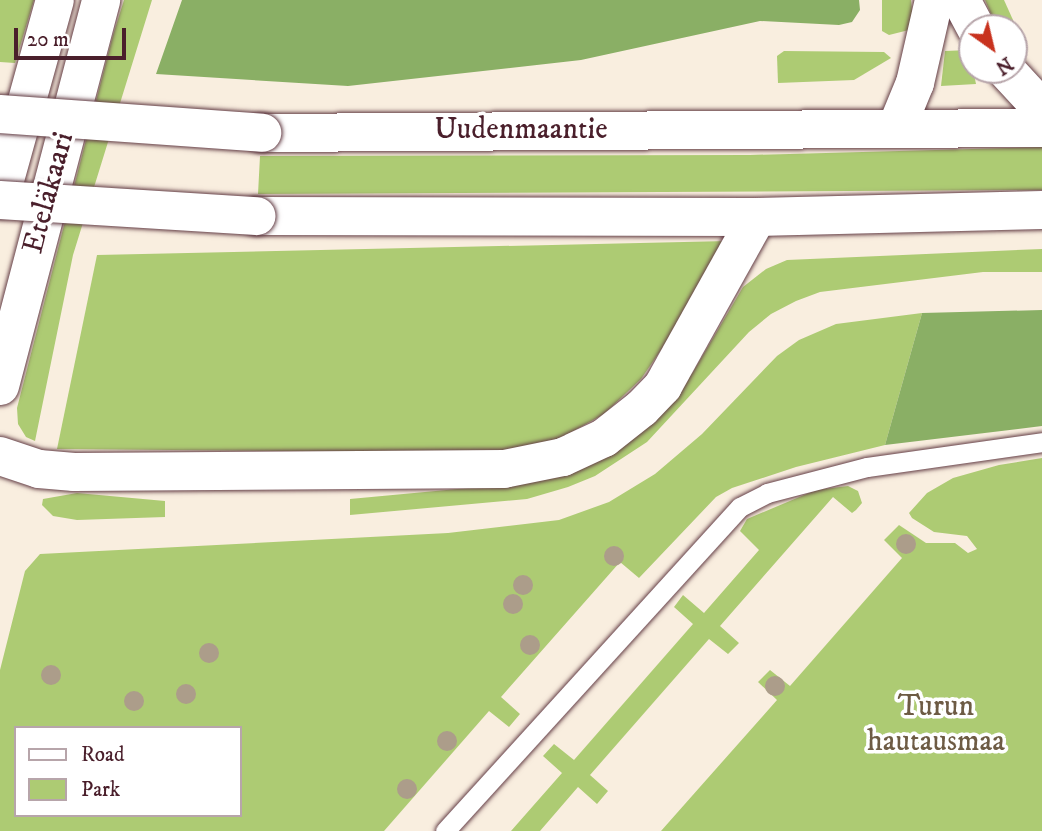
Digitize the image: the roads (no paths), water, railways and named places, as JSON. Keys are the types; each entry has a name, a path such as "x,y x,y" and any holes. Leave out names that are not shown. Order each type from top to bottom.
{"main road":[{"name":"Eteläkaari","path":"0,199 55,0"},
{"name":"Eteläkaari","path":"0,386 101,0"},
{"path":"896,129 915,83 934,0"},
{"path":"1019,84 1042,109"},
{"name":"Uudenmaantie","path":"0,114 262,133 1042,128"},
{"path":"0,199 257,216 757,217 1042,211"},
{"path":"0,456 39,469 74,472 504,470 563,457 604,438 642,408 663,386 757,217"}],"lane":[{"path":"445,831 740,507 767,493 867,467 1042,442"}],"park label":[{"name":"Turun hautausmaa","path":"936,724"}]}
